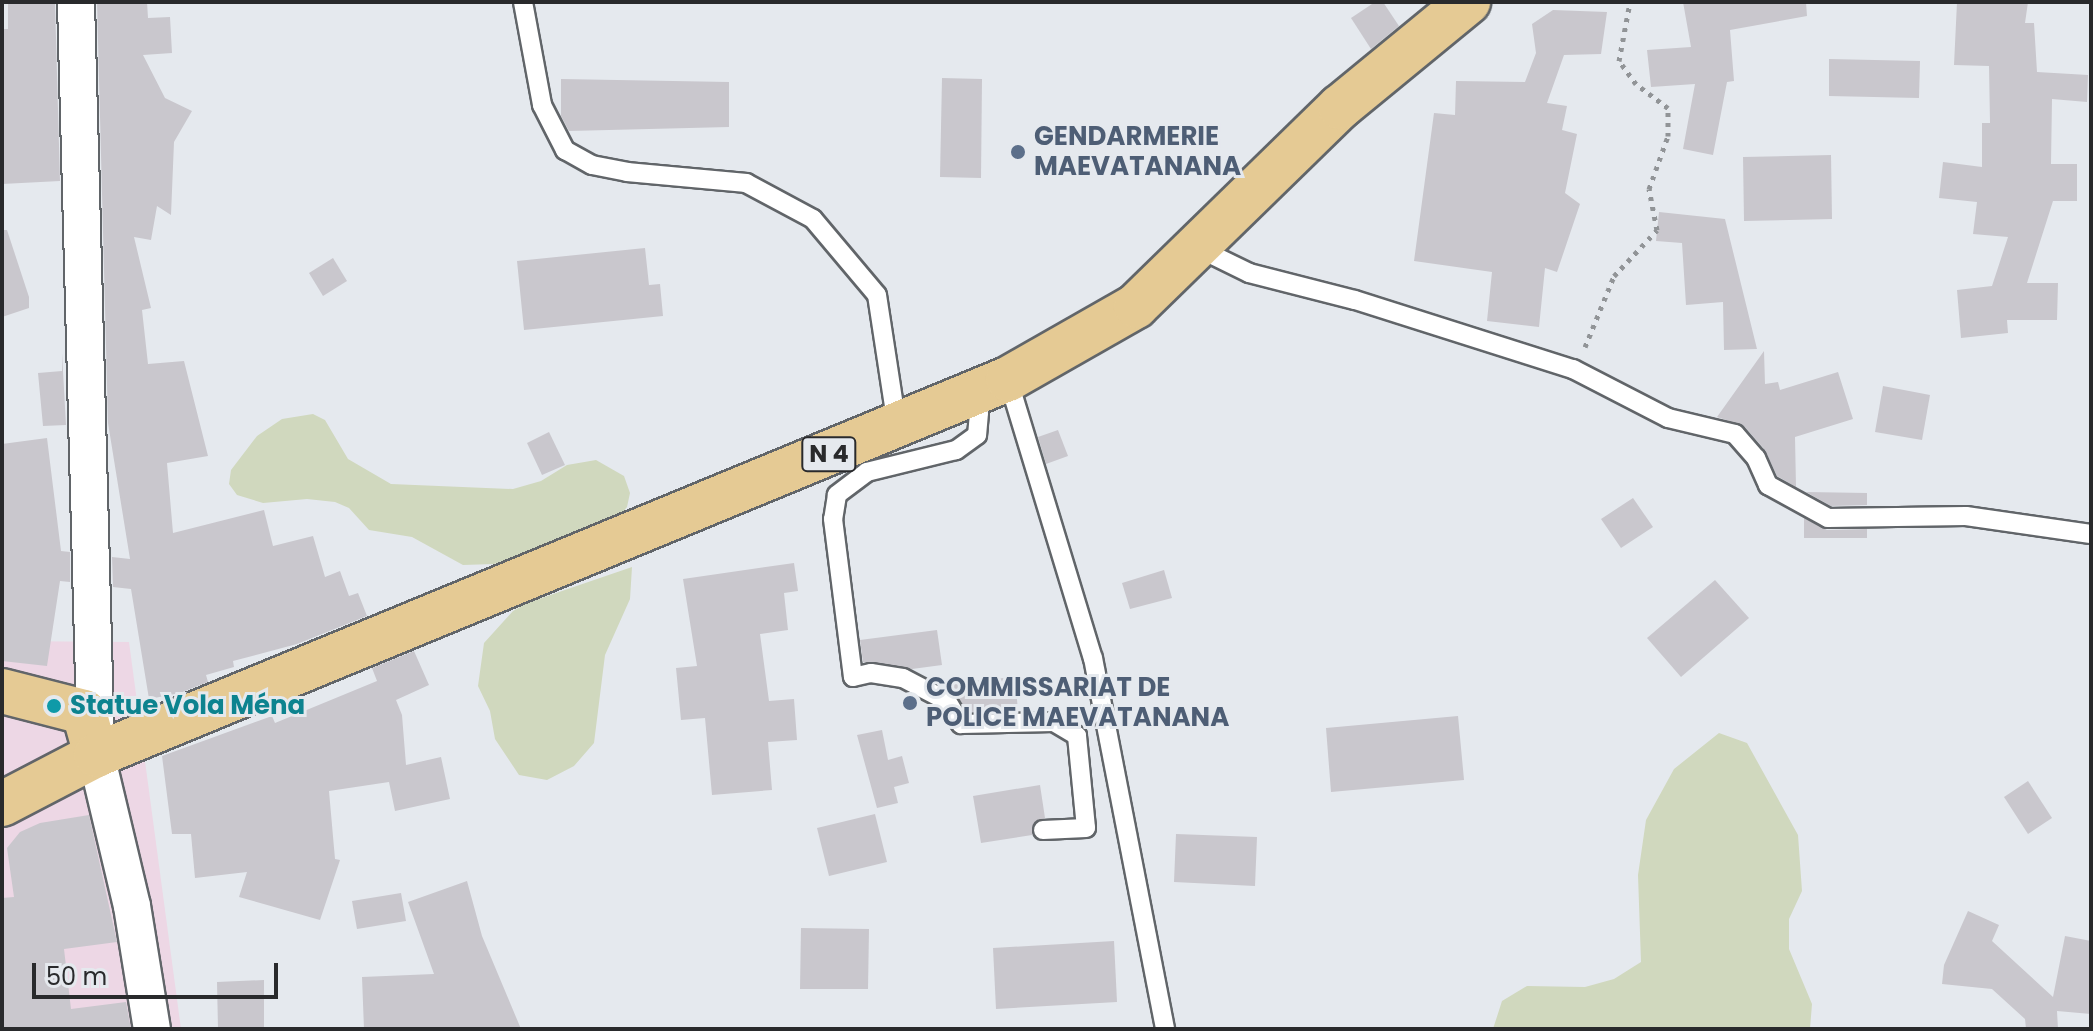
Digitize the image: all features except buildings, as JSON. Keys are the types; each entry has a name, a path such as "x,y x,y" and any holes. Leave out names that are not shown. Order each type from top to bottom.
{"main road":[{"name":"N 4","path":"2,804 96,755 990,386 1136,306 1193,246 1340,107 1468,2"},
{"path":"2,691 84,712 96,755"}],"street":[{"path":"76,2 96,755 132,906 152,1029"}],"lane":[{"path":"523,2 542,105 552,133 565,150 592,165 627,172 746,183 813,219 877,295 897,426"},
{"path":"1193,246 1249,273 1355,300 1573,369 1668,418 1735,434 1756,458 1768,485 1828,518 1966,516 2091,534"},
{"path":"990,386 979,413 977,435 956,450 867,472 837,495 833,519 853,677 871,673 903,678 947,701 961,724 1054,722 1077,736 1086,828 1043,830"},
{"path":"990,386 1093,658 1165,1029"}],"path":[{"path":"1573,369 1577,355 1592,339 1614,276 1657,230 1649,189 1668,136 1668,108 1636,84 1619,61 1630,2"}],"shaded area":[{"path":"2,641 129,642 181,1029 2,1029"}],"green space":[{"path":"313,414 325,420 348,459 391,484 513,489 541,481 567,465 596,460 624,476 630,493 627,507 618,518 592,530 494,564 463,565 412,537 369,530 349,508 335,502 307,499 263,503 237,495 229,484 231,470 257,436 282,419"},
{"path":"632,567 630,599 605,655 594,743 574,766 547,780 519,775 495,739 490,711 478,686 484,643 513,611 527,603"},
{"path":"1719,733 1747,743 1798,835 1802,891 1789,919 1789,949 1812,1004 1810,1029 1493,1029 1502,1001 1527,986 1585,987 1614,979 1641,962 1638,875 1646,820 1674,769"}],"place":[{"name":"GENDARMERIE MAEVATANANA","path":"1018,152"},
{"name":"COMMISSARIAT DE POLICE MAEVATANANA","path":"910,703"},
{"name":"Statue Vola Ména","path":"54,706"}]}
